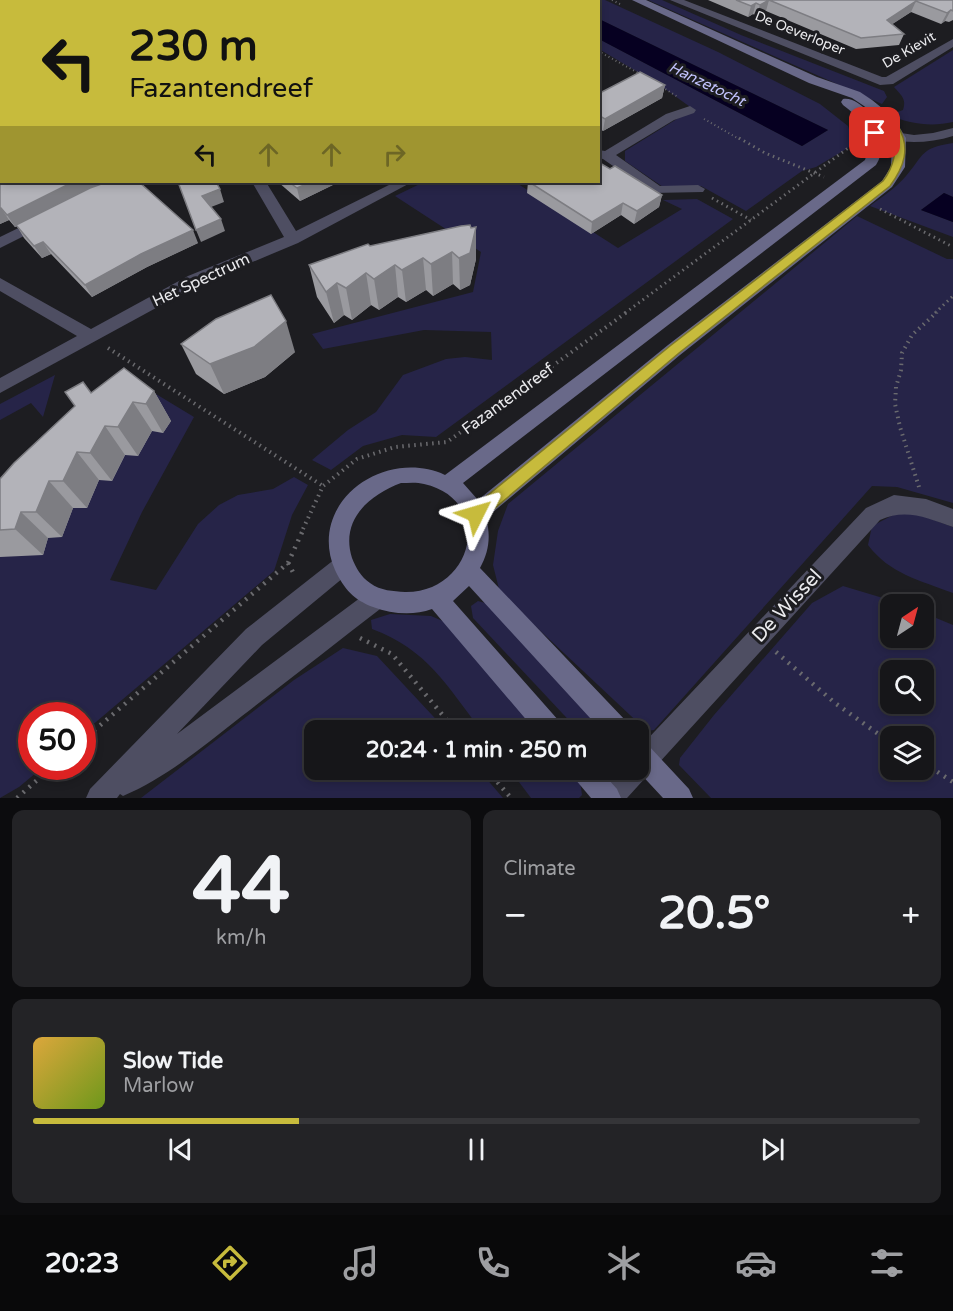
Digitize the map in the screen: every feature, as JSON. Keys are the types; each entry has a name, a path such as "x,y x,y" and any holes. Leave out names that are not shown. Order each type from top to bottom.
{"main road":[{"path":"476,514 674,350 887,184 898,167 897,133 888,120 856,95 813,80 637,0"},
{"path":"813,80 852,105 864,116 875,133"},
{"name":"Fazantendreef","path":"448,483 872,162 878,147 875,133"},
{"path":"401,475 426,475 448,483 465,496 476,514 481,543 470,572 455,588 437,599 406,605 376,599 355,585 342,566 338,542 343,518 357,498 377,483 401,475"},
{"path":"470,572 608,720"},
{"path":"437,599 541,720"},
{"path":"649,771 680,798"},
{"name":"De Wissel","path":"593,780 609,798"}],"street":[{"name":"De Oeverloper","path":"675,0 880,81"},
{"name":"De Kievit","path":"880,81 889,81 953,42"},
{"path":"690,110 670,117 603,154 657,190 698,189"},
{"path":"875,133 897,133 935,139 953,132"},
{"path":"260,183 293,239"},
{"name":"Het Spectrum","path":"0,386 194,280 293,239 403,183"},
{"path":"0,243 50,217"},
{"path":"0,284 90,336"},
{"name":"De Wissel","path":"649,753 873,514 894,504 926,508 953,518"},
{"path":"104,795 254,637 342,566"},
{"path":"104,795 165,758 376,599"},
{"name":"De Wissel","path":"609,798 625,780"}],"path":[{"name":"Fazantendreef","path":"96,729 288,563 322,486 357,459 394,447 447,442 472,426 855,144 856,137"},
{"path":"698,189 751,220"},
{"path":"926,508 900,427 895,404 896,387 901,370 902,353 912,335 953,296"},
{"path":"90,336 322,486"},
{"path":"288,563 305,594"},
{"path":"339,627 392,654 447,720"},
{"path":"759,637 835,703 880,734"},
{"path":"934,770 953,782"},
{"path":"17,798 37,780"},
{"path":"496,780 511,798"}],"shaded area":[{"path":"600,0 605,0 718,52 820,104 848,126 853,141 848,148 816,167 802,171 746,211 701,186 663,187 625,161 625,151 693,109 661,86 600,50 600,40 802,146 828,130 600,19"},
{"path":"648,0 662,0 741,35 884,91 887,97 882,104"},
{"path":"953,50 953,122 921,124 889,115 903,110 904,106 903,97 894,87"},
{"path":"953,143 953,197 944,193 921,210 953,222 953,237 870,206 902,180 924,153 934,147"},
{"path":"422,183 517,183 618,248 682,209 663,200 697,199 733,219 436,437 402,435 363,446 331,470 312,460 348,430 376,412 403,375 446,359 465,357 492,360 491,332 424,330 323,349 312,334 473,292 481,252 395,196"},
{"path":"857,216 947,259 953,259 953,503 897,487 872,486 654,730 649,731 649,720 635,720 500,593 493,565 498,531 508,504"},
{"path":"118,371 194,417 142,512 110,580 156,590 198,524 219,505 238,495 273,489 294,477 308,485 292,515 274,571 96,722 96,702 18,702 18,780 27,780 0,798 0,499 120,392"},
{"path":"55,375 43,417 31,403 0,420 0,404"},
{"path":"912,512 953,527 953,593 896,570 868,545 872,526 895,514"},
{"path":"843,586 880,597 880,648 934,648 934,617 953,625 953,798 711,798 679,765 680,758 714,715 812,603"},
{"path":"478,601 489,604 599,720 569,720 473,618 471,606"},
{"path":"390,614 431,616 445,622 531,720 473,720 446,684 422,658 408,647 372,629 371,620"},
{"path":"343,648 377,656 437,720 304,720 304,780 488,780 503,798 141,798 294,680"},
{"path":"518,780 580,780 582,795 579,798 531,798"}],"water":[{"name":"Hanzetocht","path":"600,19 828,130 802,146 600,40"},
{"path":"944,193 953,197 953,222 921,210"}],"building":[{"path":"736,0 769,0 760,5 756,3 751,6"},
{"path":"769,0 953,0 953,11 947,13 916,1 887,20 904,34 861,38"},
{"path":"640,72 665,85 605,119 600,116 600,93"},
{"path":"600,163 610,169 615,166 662,195 637,211 623,203 592,222 531,183 600,183"},
{"path":"0,183 71,183 7,215 0,208"},
{"path":"104,183 140,183 193,230 141,254 85,285 43,242 34,246 16,225"},
{"path":"178,183 217,183 220,189 202,196 221,219 196,230"},
{"path":"290,183 309,183 297,188"},
{"path":"470,225 471,228 476,227 470,253 459,258 452,252 431,264 423,258 402,270 395,265 374,279 366,273 346,288 337,283 326,292 309,265 368,244 370,246"},
{"path":"271,295 286,321 254,347 210,364 181,344 216,319"},
{"path":"124,368 154,391 146,404 133,402 118,427 105,426 90,453 77,452 63,481 49,481 36,512 21,512 15,529 0,530 0,479 75,406 65,392 83,382 91,393"}],"route":[{"path":"476,514 674,350 887,184 898,167 899,138 894,128 875,133"}]}
